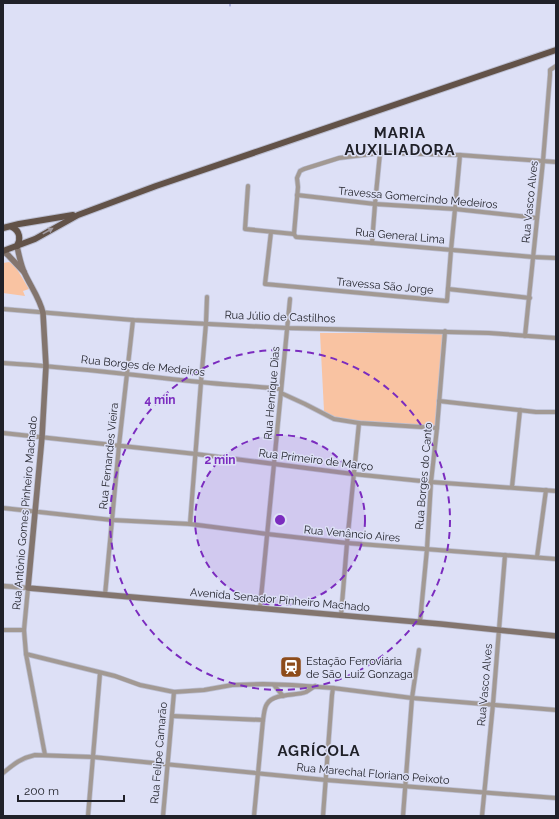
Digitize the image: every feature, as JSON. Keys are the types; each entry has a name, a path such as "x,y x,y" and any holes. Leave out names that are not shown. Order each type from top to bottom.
{"highway":[{"path":"3,251 35,239 78,215 172,180 556,50"},
{"path":"3,228 12,227 19,224 78,215"},
{"path":"12,227 17,230 19,234 20,238 17,246"}],"main road":[{"name":"Rua Antônio Gomes Pinheiro Machado","path":"17,246 25,274 42,305 46,366 42,437 28,588"},
{"name":"Rua Antônio Gomes Pinheiro Machado","path":"3,251 25,274"},
{"name":"Avenida Senador Pinheiro Machado","path":"28,588 420,622 556,636"}],"street":[{"name":"Rua Vasco Alves","path":"525,336 544,161 550,70 556,66"},
{"path":"294,234 297,178 300,171 304,168 339,158 380,153 460,155 556,162"},
{"path":"372,243 380,153"},
{"path":"460,155 448,289 530,298"},
{"name":"Rua General Lima","path":"248,186 245,229 294,234 296,237 556,258"},
{"name":"Travessa Gomercindo Medeiros","path":"297,195 375,204 455,209 537,218"},
{"name":"Travessa São Jorge","path":"271,232 265,284 447,301 448,289"},
{"path":"190,524 207,297"},
{"name":"Rua Henrique Dias","path":"260,608 290,299"},
{"name":"Rua Júlio de Castilhos","path":"3,309 133,320 287,328 445,331 556,338"},
{"name":"Rua Fernandes Vieira","path":"105,595 119,445 133,320"},
{"name":"Rua Borges do Canto","path":"420,622 445,331"},
{"name":"Rua Borges de Medeiros","path":"3,363 127,373 281,391 334,419 359,424 437,428"},
{"path":"439,401 520,410 556,412"},
{"path":"512,487 520,410"},
{"path":"341,616 353,474 359,424"},
{"name":"Rua Primeiro de Março","path":"3,433 196,454 353,474 431,482 556,491"},
{"path":"537,558 546,490"},
{"name":"Rua Venâncio Aires","path":"3,508 112,520 190,524 347,543 556,559"},
{"name":"Rua Vasco Alves","path":"482,816 505,555"},
{"name":"Avenida Senador Pinheiro Machado","path":"3,586 28,588"},
{"name":"Rua Antônio Gomes Pinheiro Machado","path":"28,588 24,630 26,654 45,755"},
{"path":"3,630 24,630"},
{"path":"403,816 412,698 419,650"},
{"path":"26,654 115,676 140,685 174,692 204,690 232,685 274,684 315,686 412,698 556,710"},
{"path":"88,816 100,673"},
{"path":"274,684 283,696"},
{"path":"254,816 263,720 268,701 278,697 307,692 315,686"},
{"path":"323,816 332,695 334,688"},
{"name":"Rua Felipe Camarão","path":"163,816 174,692"},
{"path":"172,716 263,720"},
{"name":"Rua Marechal Floriano Peixoto","path":"3,773 17,762 26,757 35,755 93,757 326,780 556,798"}],"shaded area":[{"path":"9,262 15,266 29,289 23,291 25,296 3,293 3,263"},
{"path":"320,333 443,333 436,428 359,423 334,418 324,411"}],"place":[{"name":"Estação Ferroviária de São Luiz Gonzaga","path":"291,667"}],"district":[{"name":"MARIA AUXILIADORA","path":"400,142"},
{"name":"AGRÍCOLA","path":"319,751"}]}
